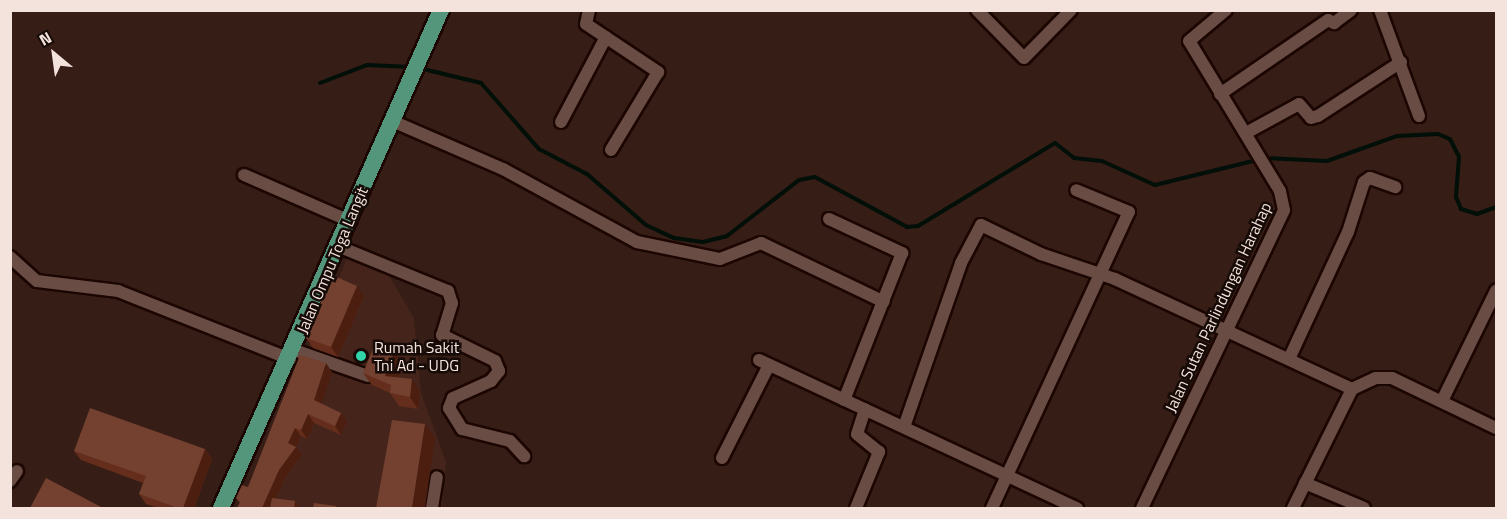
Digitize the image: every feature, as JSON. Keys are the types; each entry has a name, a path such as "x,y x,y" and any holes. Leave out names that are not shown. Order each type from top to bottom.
{"main road":[{"name":"Jalan Ompu Toga Langit","path":"221,508 340,247 441,10"}],"street":[{"path":"589,10 586,24 658,75 611,150"},
{"path":"977,10 1024,58 1071,10"},
{"name":"Jalan Sutan Parlindungan Harahap","path":"1142,508 1229,330 1284,210 1266,167 1188,38 1209,15 1226,10"},
{"path":"1220,94 1328,20 1334,23 1351,10"},
{"path":"1380,10 1419,116"},
{"path":"561,122 606,37"},
{"path":"1246,133 1297,104 1311,118 1318,116 1401,62"},
{"path":"392,121 503,169 637,242 720,259 761,243 884,302"},
{"path":"244,175 350,220"},
{"path":"1289,359 1348,232 1364,182 1370,178 1395,187"},
{"path":"992,508 1009,476 1129,212 1076,190"},
{"path":"829,219 901,251 884,302 844,400"},
{"path":"904,427 977,226 1100,273 1229,330 1352,389"},
{"path":"340,247 448,291 452,303 442,335 495,361 499,371 491,381 451,399 449,408 462,429 510,441 524,456"},
{"path":"10,257 37,281 118,291 292,354 368,376"},
{"path":"1442,401 1497,291"},
{"path":"722,458 764,363 1077,508"},
{"path":"1293,508 1352,389 1387,376 1497,428"},
{"path":"856,508 879,452 857,434 865,409"},
{"path":"432,508 437,477"},
{"path":"1305,483 1364,508"}],"shaded area":[{"name":"Rumah Sakit Tni Ad - UDG","path":"348,256 388,274 414,318 421,393 446,462 442,508 239,508"}],"building":[{"path":"332,275 357,286 331,347 306,338"},
{"path":"375,344 394,353 385,376 412,379 410,397 390,393 391,385 363,373"},
{"path":"300,355 326,363 314,400 341,413 335,426 308,414 301,430 295,428 288,443 296,447 279,470 262,508 237,508 240,502 236,498 242,485 248,487"},
{"path":"90,408 205,449 183,508 139,494 146,476 74,451"},
{"path":"392,420 425,424 412,508 376,508"},
{"path":"46,478 103,508 30,508"},
{"path":"272,498 295,501 294,508 270,508"},
{"path":"314,503 336,506 335,508 313,508"}],"waterway":[{"path":"320,83 367,65 412,67"},
{"path":"419,68 481,83 539,149 587,174 646,225 674,238 703,242 727,236 799,180 815,177 907,227 918,226 1055,143 1074,158 1102,161 1155,185 1257,160"},
{"path":"1264,158 1327,161 1397,136 1438,134 1450,139 1459,157 1456,197 1461,209 1477,214 1496,207"}],"place":[{"name":"Rumah Sakit Tni Ad - UDG","path":"361,356"}]}
